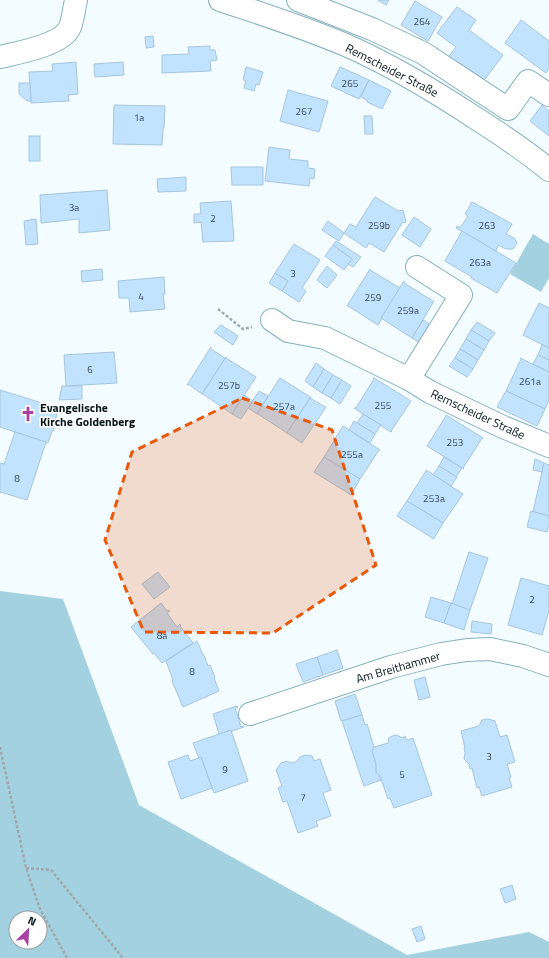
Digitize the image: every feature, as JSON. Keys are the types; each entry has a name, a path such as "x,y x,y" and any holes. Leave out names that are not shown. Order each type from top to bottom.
{"street":[{"path":"0,57 38,47 53,42 61,37 70,28 76,0"},
{"name":"Remscheider Straße","path":"220,0 264,14 348,46 394,69 438,93 509,140 549,170"},
{"name":"Remscheider Straße","path":"298,0 372,29 423,53 508,110 528,81 549,96"},
{"path":"409,379 461,295 417,267"},
{"name":"Remscheider Straße","path":"272,320 288,331 325,338 409,379 430,392 503,427 549,446"},
{"name":"Am Breithammer","path":"250,714 391,667 441,654 467,650 490,650 524,656 549,665"}],"path":[{"path":"218,309 243,329 258,326 272,320"},
{"path":"0,748 26,868 40,909 67,958"},
{"path":"26,868 51,870 122,958"}],"highlighted area":[{"path":"242,398 332,430 376,565 273,633 144,632 105,540 132,452"}],"shaded area":[{"path":"533,234 549,244 549,278 541,292 510,274"},
{"path":"0,591 63,599 139,805 407,955 529,932 549,942 549,958 0,958"}],"building":[{"path":"378,0 389,0 386,5"},
{"path":"415,1 442,17 428,41 401,25"},
{"path":"457,7 476,20 469,30 503,55 482,83 447,59 456,47 437,33"},
{"path":"521,20 549,41 549,68 546,73 505,43"},
{"path":"153,36 154,47 146,48 145,37"},
{"path":"210,46 210,50 215,50 217,60 210,61 211,71 162,73 162,55 189,54 188,47"},
{"path":"76,62 78,94 68,95 69,101 31,103 29,72 53,71 52,64"},
{"path":"123,62 124,75 95,77 94,64"},
{"path":"246,67 263,72 259,85 256,84 254,91 244,88 246,81 243,80"},
{"path":"340,67 369,80 359,99 331,86"},
{"path":"369,80 391,91 382,109 367,102 368,101 361,97"},
{"path":"19,83 30,83 31,101 27,101 19,94"},
{"path":"288,90 328,101 319,132 280,121"},
{"path":"114,105 165,106 162,145 113,144"},
{"path":"542,105 549,111 549,136 530,121"},
{"path":"364,116 372,116 373,134 365,134"},
{"path":"29,136 40,136 40,161 29,161"},
{"path":"269,147 290,150 289,159 308,161 308,168 315,169 314,179 310,178 309,186 265,181"},
{"path":"231,167 263,167 263,185 232,185"},
{"path":"186,177 186,191 158,192 157,179"},
{"path":"107,190 110,230 79,233 79,219 41,223 40,195"},
{"path":"375,197 398,211 403,210 406,222 402,223 384,252 369,243 366,248 344,233 350,224 356,227"},
{"path":"231,201 234,241 203,242 201,222 194,223 194,214 201,214 200,203"},
{"path":"472,202 512,224 506,234 514,238 517,243 513,249 506,249 498,245 496,251 456,228 457,226 460,228 468,216 465,214"},
{"path":"414,217 431,229 420,247 402,235"},
{"path":"36,219 38,244 26,245 24,221"},
{"path":"328,221 344,233 339,241 322,230"},
{"path":"462,231 516,263 497,293 445,261"},
{"path":"336,241 361,257 353,267 348,264 352,259 333,245"},
{"path":"294,244 320,260 302,288 306,291 299,302 282,291 288,281 275,273"},
{"path":"333,245 352,259 344,270 325,256"},
{"path":"327,266 337,275 327,288 317,280"},
{"path":"102,269 103,280 82,282 81,271"},
{"path":"370,269 400,288 378,325 347,306"},
{"path":"275,273 288,281 282,291 269,283"},
{"path":"164,277 165,294 163,294 165,309 130,312 129,298 119,298 118,281"},
{"path":"404,281 404,283 434,301 412,338 381,318"},
{"path":"539,303 549,308 549,348 523,335"},
{"path":"423,320 431,325 420,343 412,338"},
{"path":"477,322 495,333 489,341 471,330"},
{"path":"221,325 238,336 233,345 214,332"},
{"path":"471,330 489,341 484,350 466,339"},
{"path":"466,339 484,350 478,360 460,349"},
{"path":"542,345 549,348 549,360 538,355"},
{"path":"211,347 211,349 225,358 226,357 202,394 188,384 187,385"},
{"path":"460,349 478,360 473,369 455,358"},
{"path":"114,352 117,383 66,386 64,355"},
{"path":"538,355 549,360 549,372 533,364"},
{"path":"226,357 256,377 232,414 202,394"},
{"path":"455,358 473,369 467,377 449,366"},
{"path":"520,358 549,372 549,400 545,409 506,391 521,359"},
{"path":"316,363 324,369 313,387 305,381"},
{"path":"324,369 333,375 322,393 313,387"},
{"path":"333,375 342,380 331,398 322,393"},
{"path":"280,378 311,397 287,433 257,414"},
{"path":"373,378 411,401 391,432 354,408 356,408 374,379"},
{"path":"342,380 351,386 340,404 331,398"},
{"path":"62,386 82,386 82,399 59,400"},
{"name":"Evangelische Kirche Goldenberg","path":"0,390 58,408 53,431 48,443 0,427"},
{"path":"259,391 268,396 257,414 248,408"},
{"path":"506,391 545,409 537,426 497,407"},
{"path":"244,395 253,401 241,419 232,414"},
{"path":"310,398 326,407 302,443 287,433"},
{"path":"363,414 381,425 375,434 357,423"},
{"path":"446,415 483,438 463,468 464,469 427,446"},
{"path":"354,421 375,434 370,443 349,430"},
{"path":"343,426 380,450 360,479 324,457"},
{"path":"15,432 46,442 27,500 0,492 0,463 4,464"},
{"path":"324,457 360,479 351,495 314,472"},
{"path":"444,457 462,468 456,477 439,466"},
{"path":"535,459 544,463 542,472 533,470"},
{"path":"544,463 549,465 549,516 533,512"},
{"path":"439,466 457,477 451,486 433,475"},
{"path":"426,470 463,494 443,523 407,501"},
{"path":"407,501 443,523 434,539 397,516"},
{"path":"531,511 549,516 547,532 527,527"},
{"path":"469,552 488,558 470,610 452,604"},
{"path":"158,572 170,587 154,599 142,584"},
{"path":"521,578 549,586 549,611 542,635 508,625"},
{"path":"431,597 451,603 444,623 425,617"},
{"path":"161,603 167,611 170,611 167,613 177,627 180,624 181,625 180,626 193,643 162,663 131,627"},
{"path":"451,603 470,610 464,630 444,623"},
{"path":"472,621 492,624 491,634 471,632"},
{"path":"197,641 208,666 210,665 219,691 183,707 172,681 173,680 166,661"},
{"path":"337,650 343,668 323,675 317,657"},
{"path":"317,657 323,675 303,682 296,664"},
{"path":"425,677 430,697 419,700 414,680"},
{"path":"355,694 362,715 341,721 335,701"},
{"path":"237,706 238,707 235,708 241,727 244,727 219,734 213,714"},
{"path":"362,715 365,725 367,724 374,747 372,751 376,764 376,772 380,776 381,780 364,786 342,721"},
{"path":"488,719 495,721 500,737 507,735 515,762 507,764 512,787 482,796 479,787 477,788 472,768 470,769 469,764 464,759 465,748 461,731 479,726 482,720"},
{"path":"231,730 248,781 214,793 201,757 199,758 193,743"},
{"path":"397,735 402,738 405,736 408,740 413,738 432,795 394,808 390,798 388,799 380,776 376,772 376,764 372,751 374,747 388,743 389,738"},
{"path":"188,755 190,761 201,757 212,788 181,799 168,762"},
{"path":"305,755 312,756 314,761 320,759 331,790 323,793 331,816 316,821 318,826 298,833 287,801 283,802 278,788 282,786 276,770 281,763 287,761 291,763 296,762 300,757"},
{"path":"512,885 516,899 505,903 500,889"},
{"path":"421,926 425,939 417,942 412,929"}],"place":[{"name":"Evangelische Kirche Goldenberg","path":"28,414"}]}
